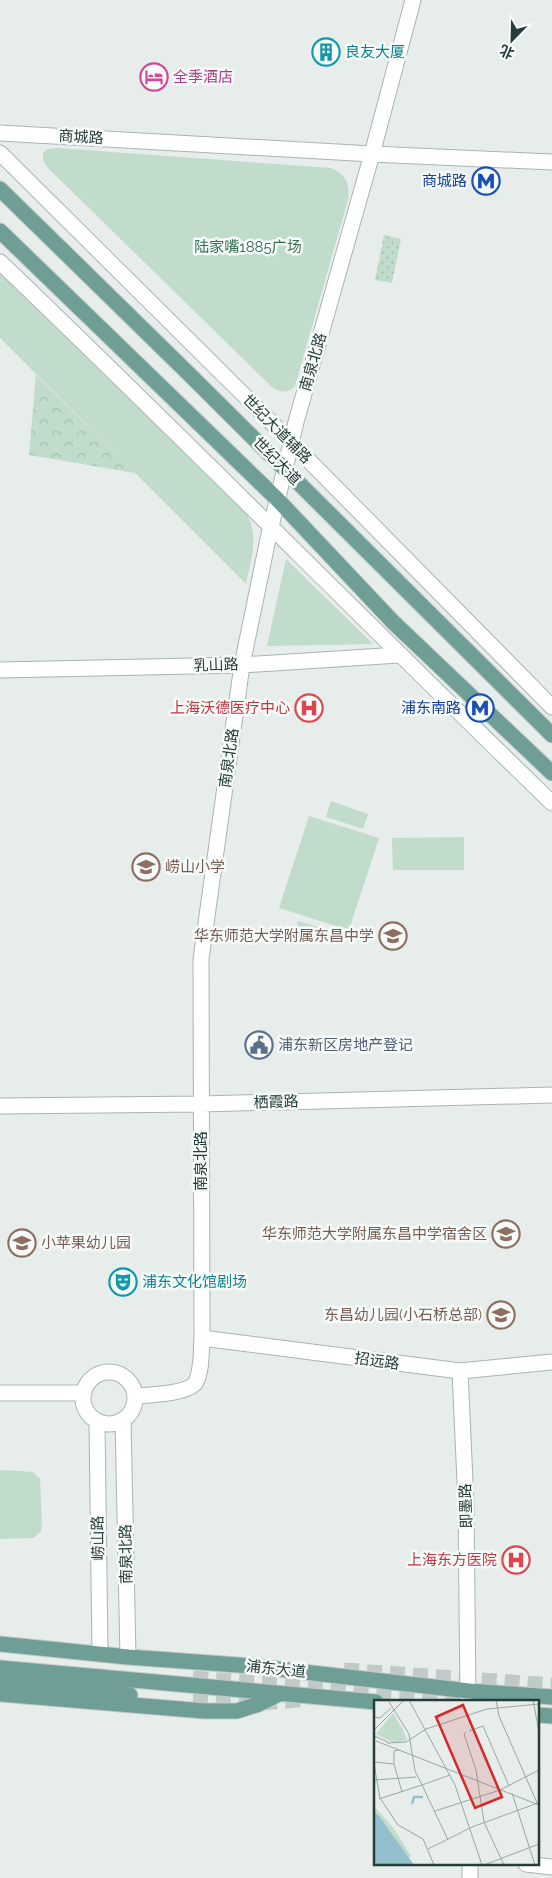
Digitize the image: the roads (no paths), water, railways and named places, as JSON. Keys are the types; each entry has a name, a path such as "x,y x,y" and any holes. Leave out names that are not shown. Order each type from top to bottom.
{"main road":[{"name":"世纪大道","path":"0,189 552,735"},
{"name":"世纪大道","path":"0,231 277,499 393,622 552,773"},
{"name":"浦东大道","path":"0,1644 128,1657 252,1666 468,1696 552,1697"},
{"name":"浦东大道","path":"0,1668 374,1702"},
{"path":"0,1683 193,1701"},
{"path":"0,1694 204,1712 237,1711 259,1704 280,1694"}],"street":[{"name":"南泉北路","path":"135,1396 172,1392 191,1387 196,1382 199,1367 202,1338 200,987 202,944 242,664 284,470 413,0"},
{"name":"商城路","path":"0,133 552,162"},
{"name":"世纪大道辅路","path":"0,153 552,707"},
{"path":"0,262 552,803"},
{"path":"393,622 399,655"},
{"name":"乳山路","path":"0,670 242,664 399,655"},
{"name":"栖霞路","path":"0,1106 201,1104 552,1095"},
{"name":"招远路","path":"202,1338 460,1371 552,1362"},
{"name":"即墨路","path":"460,1371 466,1504 468,1696"},
{"path":"109,1372 125,1378 131,1384 135,1396 133,1408 129,1415 123,1420 109,1424 97,1421 91,1416 86,1409 84,1401 87,1385 93,1378 109,1372"},
{"path":"0,1393 84,1393"},
{"name":"南泉北路","path":"123,1420 128,1657"},
{"name":"崂山路","path":"97,1421 100,1654"}],"tunnel":[{"path":"344,1670 552,1685"},
{"path":"193,1678 477,1699"},
{"path":"193,1701 266,1702 309,1698"}],"place":[{"name":"良友大厦","path":"326,52"},
{"name":"全季酒店","path":"154,77"},
{"name":"商城路","path":"486,181"},
{"name":"上海沃德医疗中心","path":"309,708"},
{"name":"浦东南路","path":"480,708"},
{"name":"崂山小学","path":"146,867"},
{"name":"华东师范大学附属东昌中学","path":"393,936"},
{"name":"浦东新区房地产登记","path":"259,1045"},
{"name":"华东师范大学附属东昌中学宿舍区","path":"506,1234"},
{"name":"小苹果幼儿园","path":"22,1243"},
{"name":"浦东文化馆剧场","path":"123,1282"},
{"name":"东昌幼儿园(小石桥总部)","path":"501,1315"},
{"name":"上海东方医院","path":"516,1560"}],"park label":[{"name":"陆家嘴1885广场","path":"248,247"}]}
